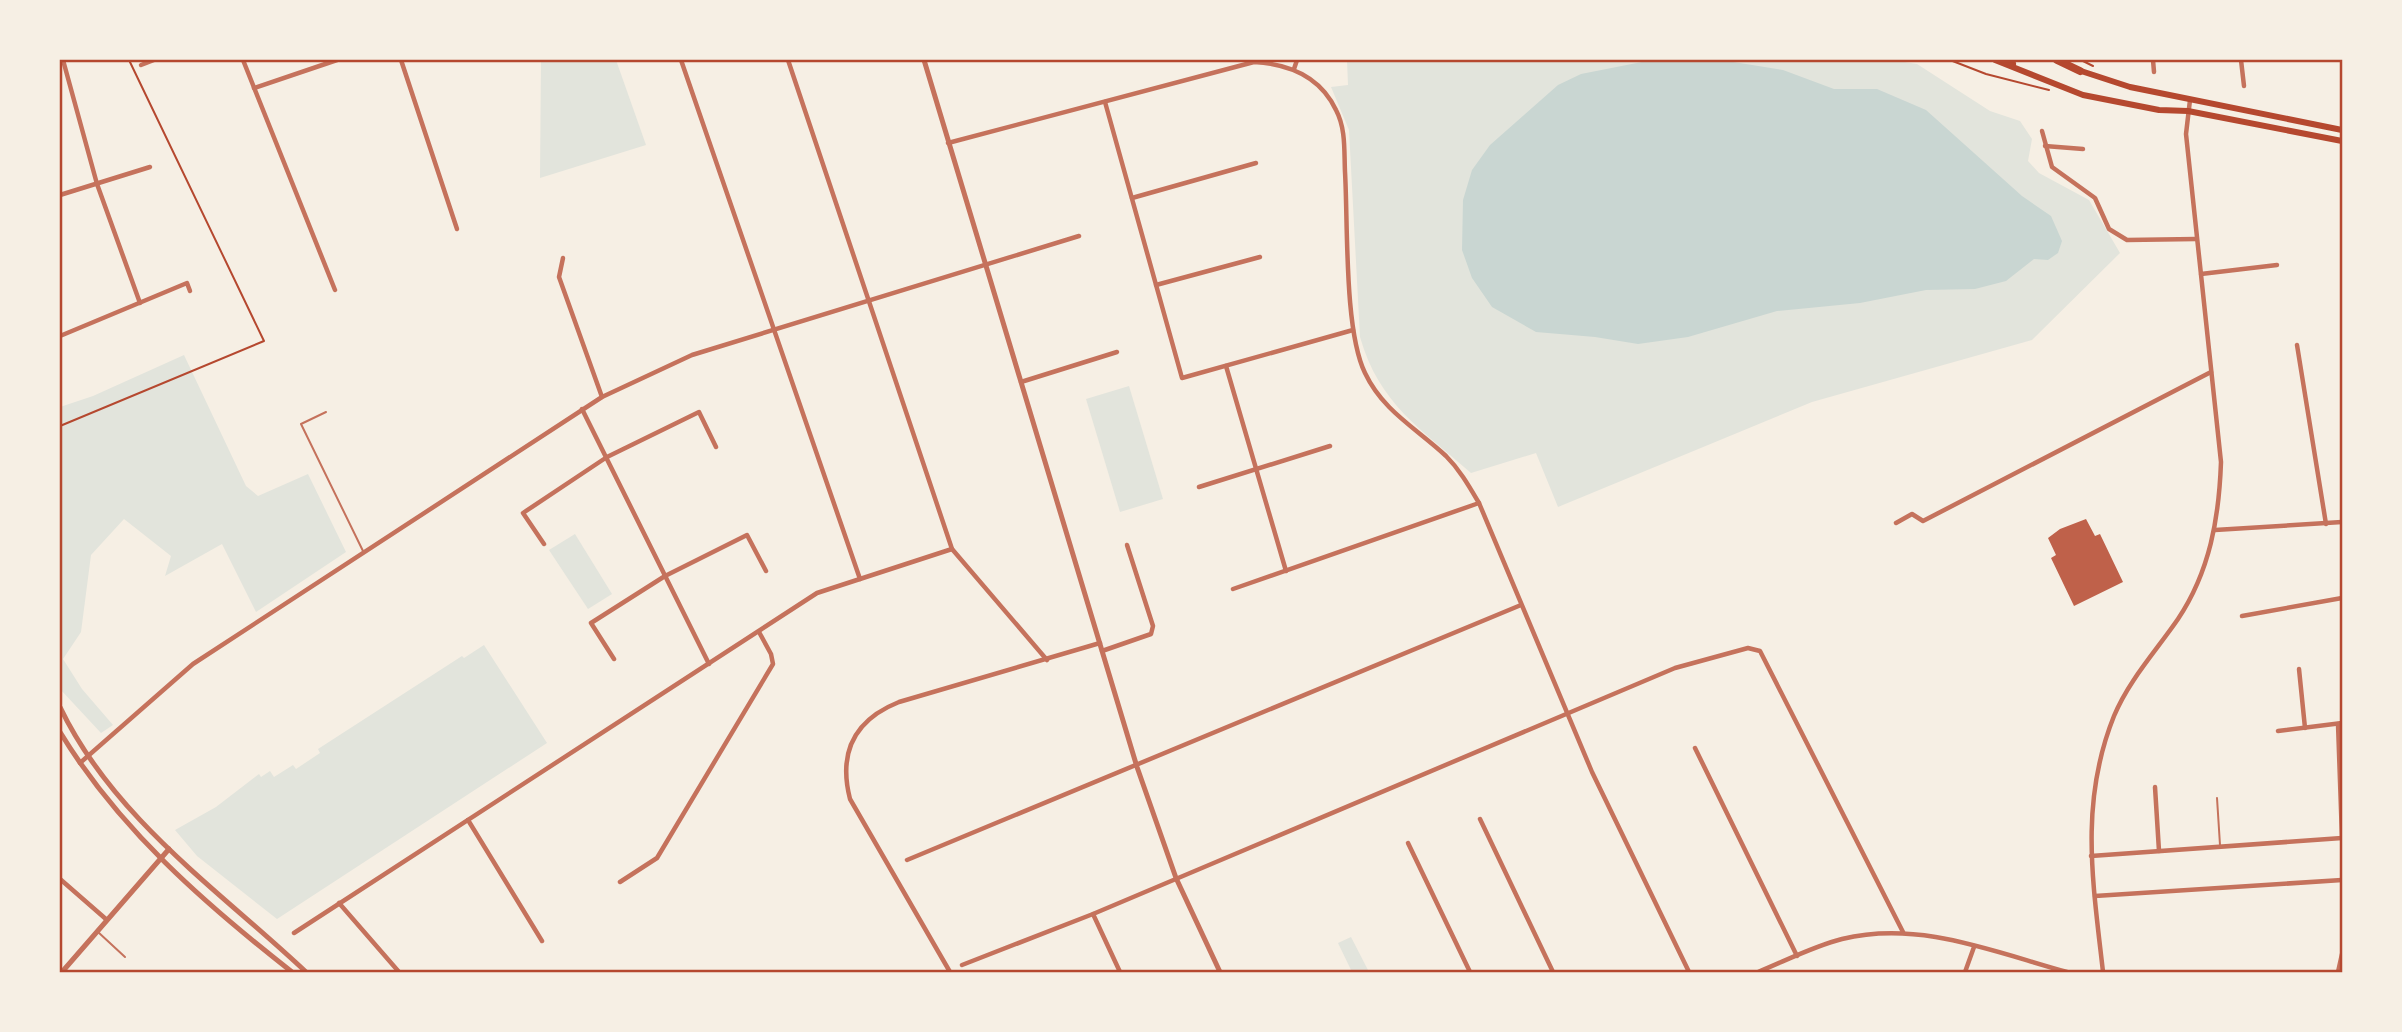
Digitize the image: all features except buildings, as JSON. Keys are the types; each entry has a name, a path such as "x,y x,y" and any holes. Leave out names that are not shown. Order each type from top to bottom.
{"highway":[{"path":"2057,60 2080,71"}],"main road":[{"path":"1995,60 2008,62 2083,95 2160,110 2188,111 2343,141"},
{"path":"2049,60 2130,87 2343,130"}],"street":[{"path":"63,60 97,184 139,303"},
{"path":"141,65 154,60"},
{"path":"243,60 335,290"},
{"path":"254,88 337,60"},
{"path":"401,60 457,229"},
{"path":"681,60 860,579"},
{"path":"789,60 952,549 1047,660"},
{"path":"924,60 1137,767 1176,878 1220,972"},
{"path":"1294,69 1297,60"},
{"path":"2152,60 2154,72"},
{"path":"2241,60 2244,86"},
{"path":"948,143 1105,101 1234,62 1272,63 1294,69 1311,78 1327,95 1343,131 1353,330 1357,354 1374,390 1390,411 1445,455 1461,472 1479,503 1567,713 1689,972"},
{"path":"60,82 67,80"},
{"path":"2103,972 2091,856 2094,781 2115,713 2130,684 2179,617 2195,589 2215,530 2221,462 2186,134 2190,100"},
{"path":"1105,101 1182,378 1353,330"},
{"path":"2042,131 2052,167 2095,198 2109,229 2117,236 2127,240 2196,239"},
{"path":"2045,146 2083,149"},
{"path":"1132,198 1256,163"},
{"path":"60,195 150,167"},
{"path":"79,764 90,757 152,696 193,664 602,397 692,355 1079,236"},
{"path":"1156,285 1260,257"},
{"path":"563,258 559,277 602,397"},
{"path":"2201,274 2277,265"},
{"path":"60,336 187,283 190,291"},
{"path":"2297,345 2326,524"},
{"path":"1020,382 1116,352"},
{"path":"1226,366 1286,571"},
{"path":"1896,523 1912,514 1923,521 2211,372"},
{"path":"582,409 709,664"},
{"path":"544,544 523,513 607,457 699,412 716,447"},
{"path":"1199,487 1330,446"},
{"path":"1233,589 1479,503"},
{"path":"2215,530 2343,522"},
{"path":"614,659 591,623 665,576 747,535 766,571"},
{"path":"1102,651 1145,638 1151,634 1153,626 1127,545"},
{"path":"295,933 817,593 952,549"},
{"path":"2242,616 2343,598"},
{"path":"907,860 1137,767 1521,605"},
{"path":"620,882 657,858 773,664 771,654 759,632"},
{"path":"950,972 850,799 846,773 851,742 870,717 884,708 1100,643"},
{"path":"962,965 1093,914 1675,668 1748,648 1760,651 1903,932"},
{"path":"2299,668 2305,728"},
{"path":"60,707 90,757 118,795 169,849 306,972"},
{"path":"2091,856 2342,838 2340,724 2278,731"},
{"path":"60,732 79,764 126,824 160,860 254,944 292,972"},
{"path":"1695,748 1797,956"},
{"path":"2155,787 2159,851"},
{"path":"468,820 542,941"},
{"path":"1480,820 1553,972"},
{"path":"1408,843 1470,972"},
{"path":"62,972 169,849"},
{"path":"60,879 107,920"},
{"path":"2095,896 2343,880"},
{"path":"339,903 399,972"},
{"path":"1093,914 1120,972"},
{"path":"1758,972 1840,939 1903,932 1933,935 2067,972"},
{"path":"1965,972 1973,947"},
{"path":"2339,972 2343,954"}],"lane":[{"path":"326,412 301,424 363,551"},
{"path":"2217,798 2220,846"},
{"path":"97,931 125,957"}],"path":[{"path":"60,426 264,341 129,60"},
{"path":"1950,60 1986,74 2050,90"}],"shaded area":[{"path":"541,60 616,60 646,145 540,178"},
{"path":"1347,60 1892,60 1917,64 1990,111 2020,121 2032,139 2028,161 2039,173 2089,200 2120,253 2032,340 1812,402 1558,507 1536,453 1471,473 1404,414 1378,380 1368,360 1360,337 1349,130 1331,87 1348,85"},
{"path":"1652,60 1721,60 1783,70 1834,89 1877,89 1926,110 2022,196 2051,216 2062,241 2058,253 2048,260 2034,259 2006,281 1975,289 1926,290 1860,303 1777,311 1688,337 1638,344 1536,332 1492,307 1472,278 1462,250 1463,200 1472,170 1490,145 1558,85 1581,74"},
{"path":"184,355 246,486 258,496 308,474 346,552 256,612 222,544 165,576 171,556 124,519 91,555 81,632 63,659 82,689 113,725 101,733 60,689 60,407 93,396"},
{"path":"1129,386 1163,499 1120,512 1086,399"},
{"path":"575,534 612,594 588,609 549,550"},
{"path":"484,645 547,743 277,919 197,856 175,830 216,807 259,774 261,777 270,771 274,777 293,765 296,769 320,753 318,749 462,656 464,658"},
{"path":"1351,937 1369,972 1352,972 1338,943"}]}
